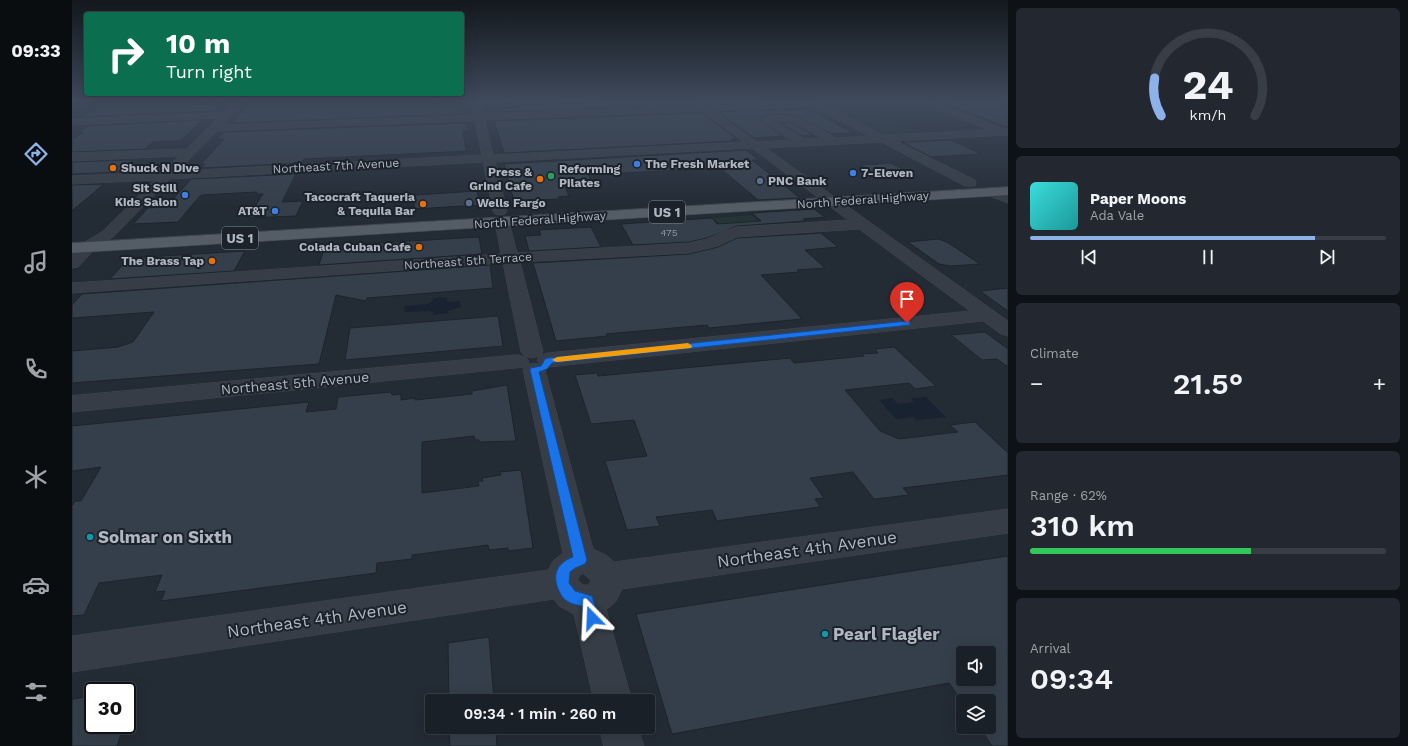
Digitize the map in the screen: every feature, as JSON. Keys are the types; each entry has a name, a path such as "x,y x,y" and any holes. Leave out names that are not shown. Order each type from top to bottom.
{"main road":[{"name":"North Federal Highway","path":"72,237 99,243 462,225 513,215 531,209 1008,181"},
{"path":"992,192 993,189 1008,181"},
{"name":"North Federal Highway","path":"72,248 99,243 501,217 832,202 1008,191"}],"street":[{"path":"72,277 99,243 205,137"},
{"path":"484,137 533,361 611,694"},
{"path":"743,137 1008,330"},
{"path":"794,137 802,142"},
{"path":"827,137 834,141"},
{"name":"Northeast 7th Avenue","path":"72,180 912,137"},
{"path":"882,138 970,183"},
{"path":"72,157 189,152"},
{"path":"992,192 1008,199"},
{"name":"Northeast 5th Terrace","path":"72,288 510,258 689,248 712,243 729,234 737,232 862,224"},
{"path":"72,263 99,243"},
{"name":"Northeast 5th Avenue","path":"72,404 533,361 987,315"},
{"name":"Northeast 4th Avenue","path":"72,654 1008,520"},
{"path":"621,734 624,746"}],"shaded area":[{"path":"752,215 764,227 724,229 714,218"}],"water":[{"path":"440,297 448,298 446,299 449,302 460,301 461,307 448,311 448,313 432,315 434,313 430,311 404,312 405,306 428,304 433,301 432,299"},
{"path":"926,397 946,417 917,420 914,417 896,419 879,400 892,398 898,404 914,402 911,398"}],"building":[{"path":"75,137 184,137 180,141 153,142 145,149 72,152 72,139"},
{"path":"219,137 464,137 466,151 304,159 302,163 201,168 205,164 201,164 224,139 217,139"},
{"path":"499,137 734,137 737,139 731,139 734,141 504,153"},
{"path":"752,137 771,137 754,138"},
{"path":"951,140 981,154 931,157 902,142"},
{"path":"746,150 759,160 752,160 800,198 758,200 720,168 588,175 591,179 562,180 569,196 558,197 559,199 514,201 504,164"},
{"path":"133,160 118,172 72,174 72,162"},
{"path":"891,163 918,177 885,179 860,165"},
{"path":"296,174 282,202 303,201 296,216 247,218 263,194 256,194 257,192 202,195 178,222 133,224 148,208 166,207 191,179"},
{"path":"104,184 72,211 72,185"},
{"path":"477,191 480,205 414,209 415,195"},
{"path":"814,209 825,217 803,219 806,221 737,226 707,238 689,242 633,245 621,224 712,218 717,224 761,221 752,213"},
{"path":"591,227 601,247 529,251 525,236 541,235 539,230"},
{"path":"821,233 838,247 805,250 825,268 761,275 802,319 709,328 707,325 606,334 607,336 556,341 533,263 689,254 718,247 737,238"},
{"path":"479,237 482,254 319,265 325,246"},
{"path":"938,239 947,242 980,264 950,266 939,264 908,242"},
{"path":"245,251 234,271 110,279 129,258"},
{"path":"490,265 493,288 367,298 366,301 336,295 319,364 72,383 72,351 118,347 133,342 154,312 72,318 72,305 82,294"},
{"path":"1008,288 1008,311 980,291"},
{"path":"498,316 503,346 345,360 350,328"},
{"path":"985,332 1008,349 1008,367 997,359 982,360 951,335"},
{"path":"894,347 936,386 915,389 909,383 845,390 880,431 899,439 958,432 950,425 975,422 1008,453 1008,475 903,488 909,495 874,499 853,472 810,478 824,498 815,499 820,507 717,521 712,510 656,517 660,526 627,530 605,461 647,456 634,420 591,424 575,375 597,373 598,376 790,358 794,363 864,356 862,354 878,353 875,349"},
{"path":"507,385 516,441 479,442 479,440 475,440 474,436 422,442 422,493 479,486 478,481 483,481 482,478 501,475 500,472 521,470 533,548 508,551 508,548 489,550 488,545 412,555 412,559 377,563 376,573 161,601 165,591 155,592 162,575 99,583 84,615 72,616 72,506 75,501 81,501 101,467 72,471 72,426 309,402 306,412 336,409 338,397 391,392 392,395 401,394 401,400 415,398 415,400 472,394 472,391"},
{"name":"Pearl Flagler","path":"1008,556 1008,746 992,746 984,734 996,734 996,694 957,694 949,683 672,734 636,614"},
{"path":"489,637 493,694 449,694 448,643"},
{"path":"84,697 84,734 121,734 117,746 72,746 72,699"},
{"path":"449,734 496,734 497,746 450,746"}],"slow traffic":[{"path":"557,360 688,346"}],"place":[{"name":"The Fresh Market","path":"637,164"},
{"name":"Shuck N Dive","path":"113,168"},
{"name":"7-Eleven","path":"853,173"},
{"name":"Reforming Pilates","path":"551,176"},
{"name":"Press & Grind Cafe","path":"540,179"},
{"name":"PNC Bank","path":"760,181"},
{"name":"Sit Still Kids Salon","path":"185,195"},
{"name":"Wells Fargo","path":"469,203"},
{"name":"Tacocraft Taqueria & Tequila Bar","path":"423,204"},
{"name":"AT&T","path":"275,211"},
{"name":"Colada Cuban Cafe","path":"419,247"},
{"name":"The Brass Tap","path":"212,261"},
{"name":"Solmar on Sixth","path":"90,537"},
{"name":"Pearl Flagler","path":"825,634"}],"route":[{"path":"592,618 587,601 572,597 566,592 562,583 563,573 566,568 571,563 580,560 534,370 544,368 547,365 548,360 907,323"}]}
